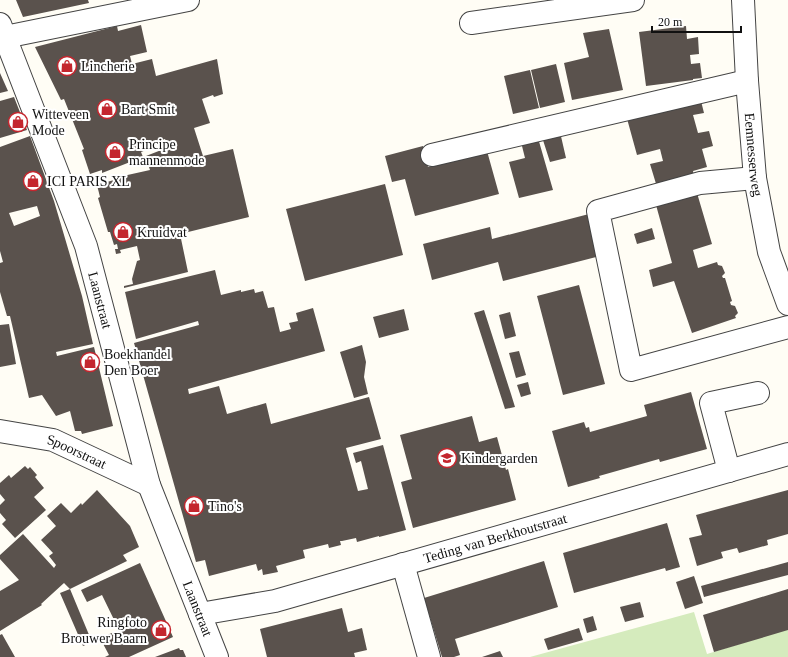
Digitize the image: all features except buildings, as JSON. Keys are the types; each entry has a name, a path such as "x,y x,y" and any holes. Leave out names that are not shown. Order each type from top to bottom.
{"street":[{"name":"Laanstraat","path":"188,0 3,30 86,246 148,485 217,657"},
{"path":"471,22 633,0"},
{"name":"Eemnesserweg","path":"743,0 747,81 755,178 769,252 788,304"},
{"path":"432,155 747,81"},
{"path":"755,178 700,183 598,211 631,370 788,327"},
{"path":"729,471 711,403 758,393"},
{"name":"Spoorstraat","path":"7,432 53,440 148,485"},
{"name":"Teding van Berkhoutstraat","path":"200,614 275,601 788,454"},
{"path":"403,564 429,657"}],"green space":[{"path":"694,612 707,654 788,629 788,657 530,657"}],"place":[{"name":"Lincherie","path":"67,66"},
{"name":"Bart Smit","path":"107,109"},
{"name":"Witteveen Mode","path":"18,122"},
{"name":"Principe mannenmode","path":"115,152"},
{"name":"ICI PARIS XL","path":"33,181"},
{"name":"Kruidvat","path":"123,232"},
{"name":"Boekhandel Den Boer","path":"90,362"},
{"name":"Kindergarden","path":"447,458"},
{"name":"Tino's","path":"194,506"},
{"name":"Ringfoto Brouwer Baarn","path":"161,630"}]}
